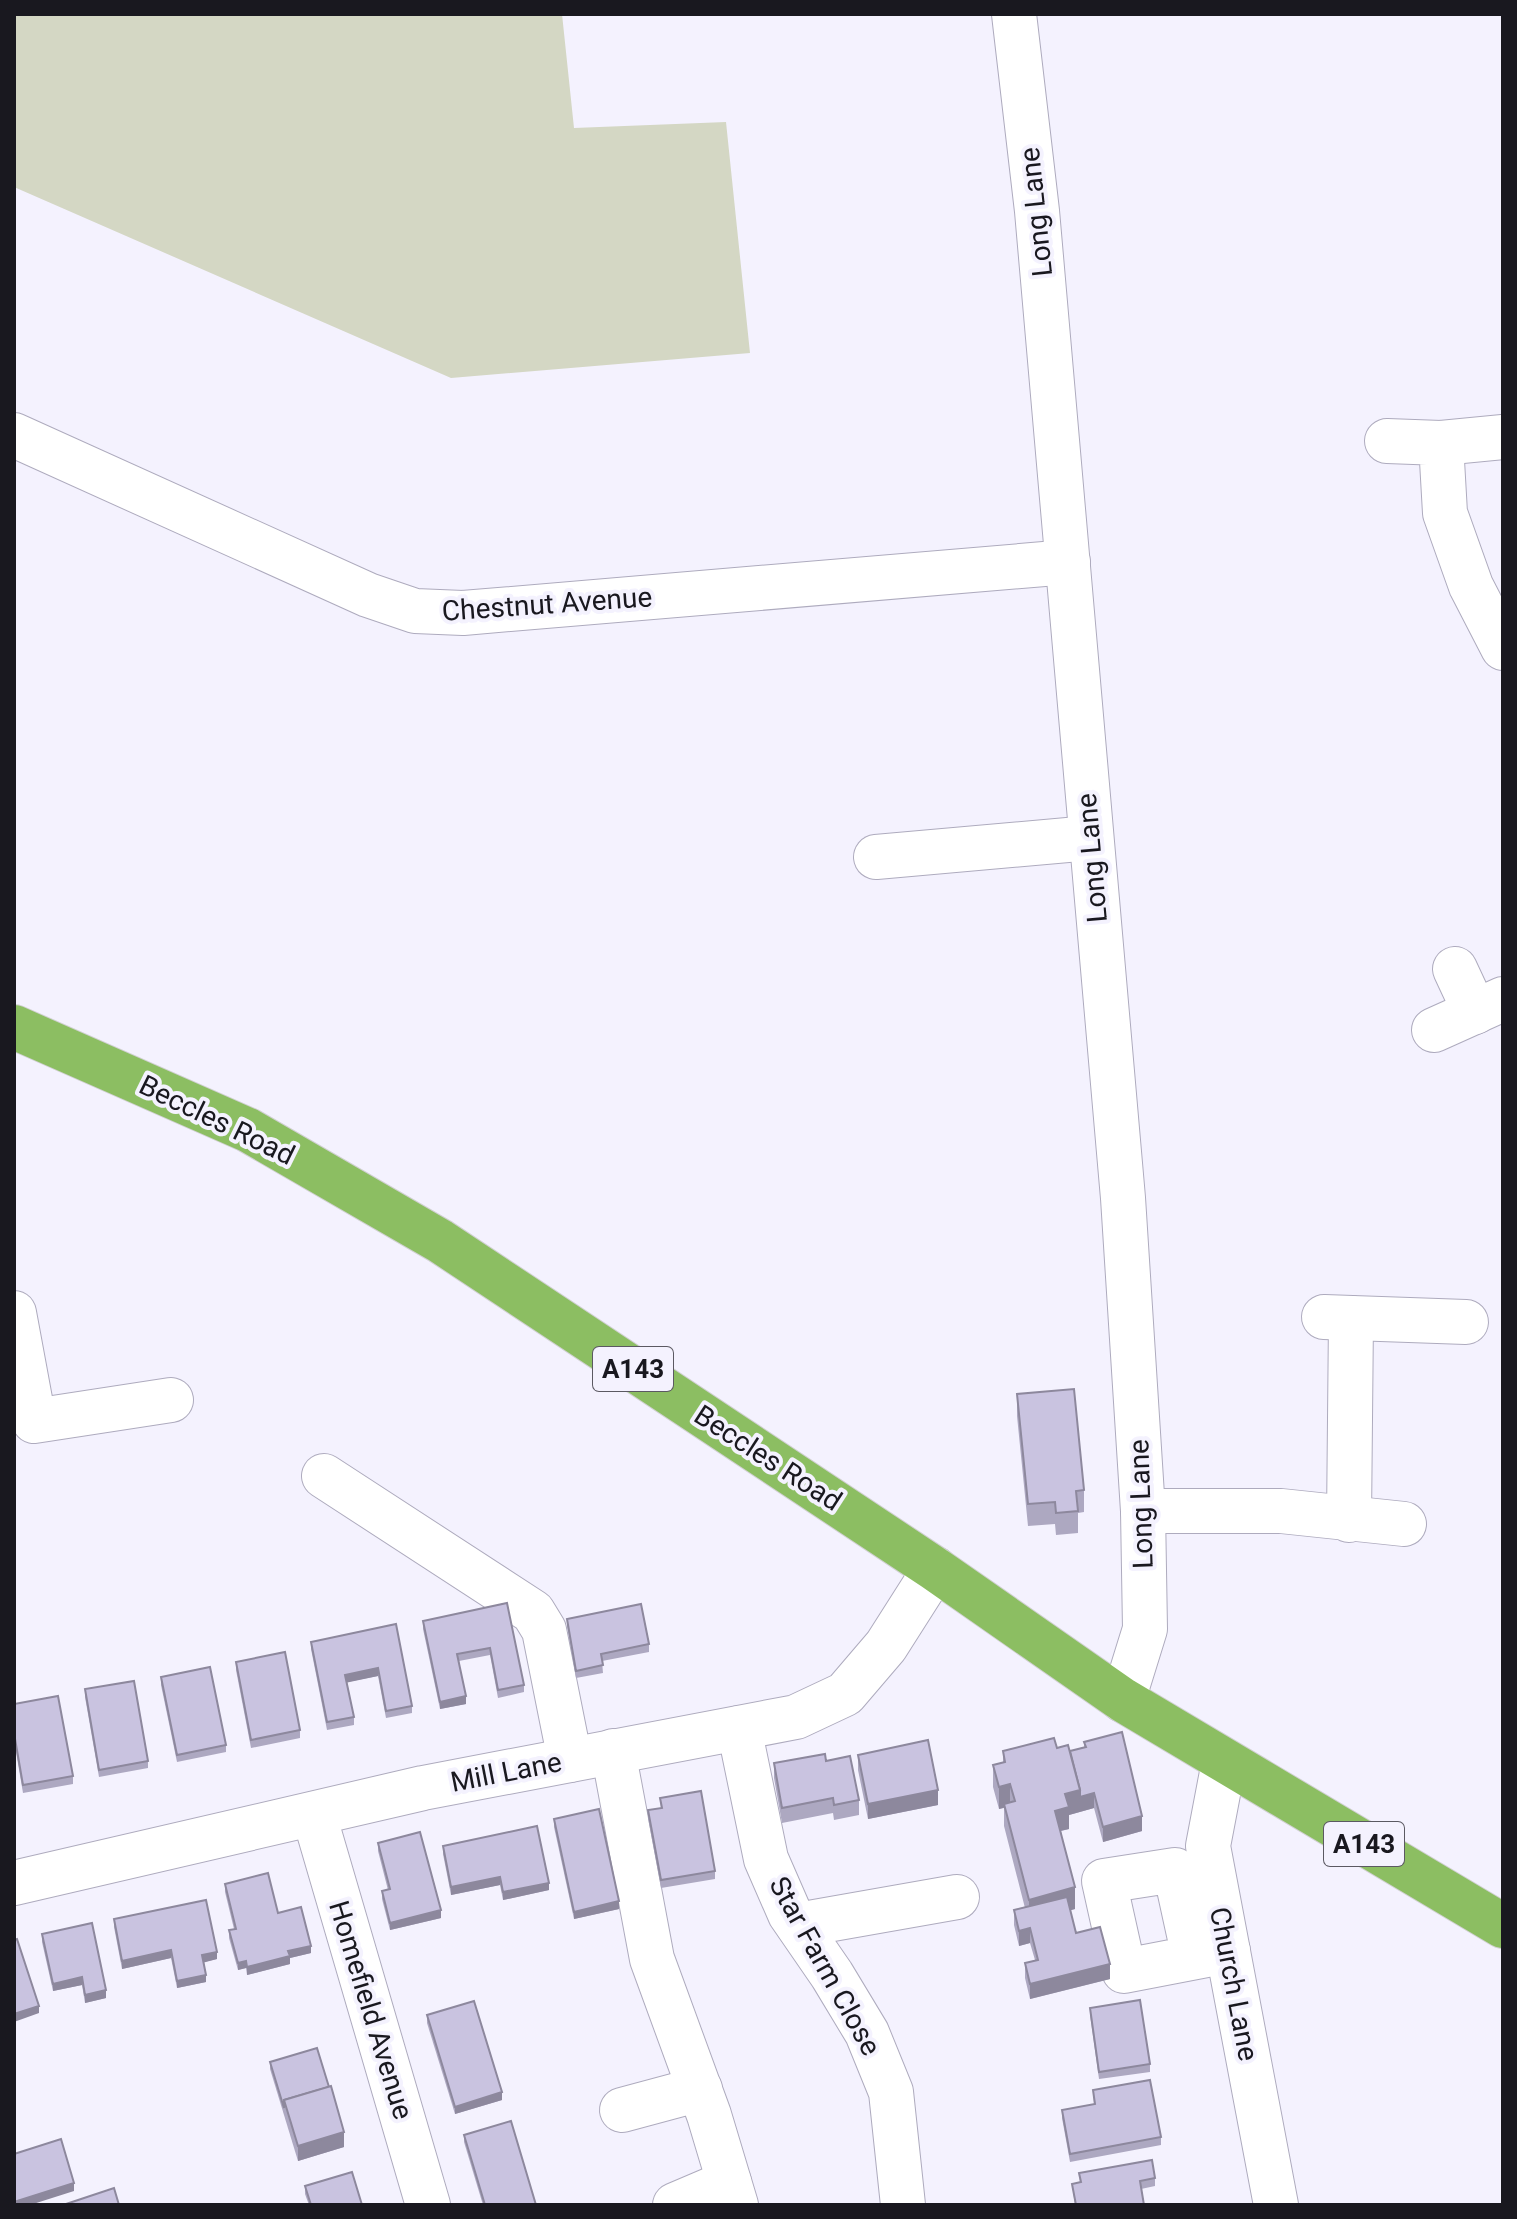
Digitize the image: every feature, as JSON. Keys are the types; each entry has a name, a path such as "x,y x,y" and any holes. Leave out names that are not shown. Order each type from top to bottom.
{"highway":[{"name":"Beccles Road","path":"14,1027 248,1130 426,1233 935,1569 1123,1700 1503,1926"}],"street":[{"name":"Long Lane","path":"1014,14 1034,184 1123,1198 1143,1511 1145,1629 1123,1700"},
{"name":"Chestnut Avenue","path":"14,435 368,595 415,611 463,613 1068,562"},
{"path":"1387,441 1441,443 1503,437"},
{"path":"1441,443 1445,513 1471,586 1503,648"},
{"path":"876,857 1090,838"},
{"path":"1434,1030 1489,1006 1455,969"},
{"path":"14,1313 34,1421 171,1400"},
{"path":"1349,1520 1336,1318 1466,1322"},
{"path":"324,1476 533,1612 544,1630 570,1760"},
{"path":"1143,1511 1281,1511 1404,1524"},
{"name":"Mill Lane","path":"14,1883 423,1788 796,1717 845,1694 886,1646 935,1569"},
{"name":"Star Farm Close","path":"739,1728 766,1859 790,1914 867,2033 891,2092 903,2205"},
{"path":"613,1751 652,1959 700,2089 732,2193 675,2205"},
{"name":"Church Lane","path":"1224,1762 1208,1846 1211,1954 1276,2205"},
{"name":"Homefield Avenue","path":"314,1815 428,2205"},
{"path":"798,1925 957,1897"},
{"path":"622,2110 700,2089"}],"green space":[{"path":"14,14 562,14 574,128 726,122 750,353 451,378 14,187"}],"building":[{"path":"1074,1389 1084,1490 1076,1491 1078,1511 1056,1513 1055,1502 1028,1504 1017,1394"},
{"path":"507,1603 524,1685 498,1690 490,1648 457,1654 466,1696 440,1702 423,1621"},
{"path":"641,1604 649,1644 601,1654 603,1665 576,1671 567,1619"},
{"path":"396,1624 412,1706 386,1711 378,1668 345,1675 354,1717 327,1722 311,1642"},
{"path":"285,1652 300,1730 251,1740 236,1662"},
{"path":"210,1667 226,1745 177,1755 161,1677"},
{"path":"134,1681 148,1761 99,1770 85,1689"},
{"path":"58,1696 73,1776 23,1785 14,1733 14,1704"},
{"path":"1122,1732 1142,1816 1103,1827 1094,1793 1080,1797 1070,1751 1086,1747 1084,1742"},
{"path":"1054,1738 1057,1748 1068,1745 1080,1790 1065,1794 1069,1807 1055,1811 1075,1887 1029,1900 1004,1804 1015,1801 1010,1784 999,1787 993,1765 1005,1762 1003,1751"},
{"path":"928,1740 938,1790 868,1804 858,1755"},
{"path":"825,1754 826,1761 850,1756 859,1800 834,1805 833,1798 782,1808 774,1763"},
{"path":"701,1791 715,1871 661,1880 648,1810 662,1808 660,1798"},
{"path":"599,1809 619,1901 574,1912 554,1819"},
{"path":"537,1826 549,1883 503,1892 500,1877 451,1887 443,1846"},
{"path":"420,1832 441,1910 390,1923 382,1891 390,1889 378,1843"},
{"path":"268,1873 278,1913 301,1907 311,1946 288,1951 290,1956 247,1967 246,1961 238,1963 229,1930 236,1929 225,1884"},
{"path":"1067,1897 1076,1933 1100,1927 1110,1964 1030,1984 1025,1963 1038,1960 1030,1928 1019,1931 1014,1910"},
{"path":"206,1900 217,1952 202,1955 206,1975 177,1981 171,1950 122,1961 114,1919"},
{"path":"92,1923 106,1990 85,1995 82,1977 53,1984 42,1934"},
{"path":"17,1939 39,2006 14,2014 14,1940"},
{"path":"1140,2000 1150,2064 1099,2072 1090,2008"},
{"path":"474,2001 502,2092 455,2107 427,2015"},
{"path":"317,2048 329,2087 284,2100 284,2108 270,2062"},
{"path":"1150,2080 1161,2137 1070,2154 1062,2110 1095,2104 1093,2090"},
{"path":"331,2086 344,2132 298,2146 284,2100"},
{"path":"511,2121 536,2205 485,2205 464,2135"},
{"path":"61,2139 74,2183 14,2202 14,2154"},
{"path":"1152,2160 1155,2178 1140,2181 1144,2205 1076,2205 1072,2184 1081,2182 1079,2173"},
{"path":"352,2172 362,2205 311,2205 305,2186"},
{"path":"114,2188 119,2205 63,2205"}]}
